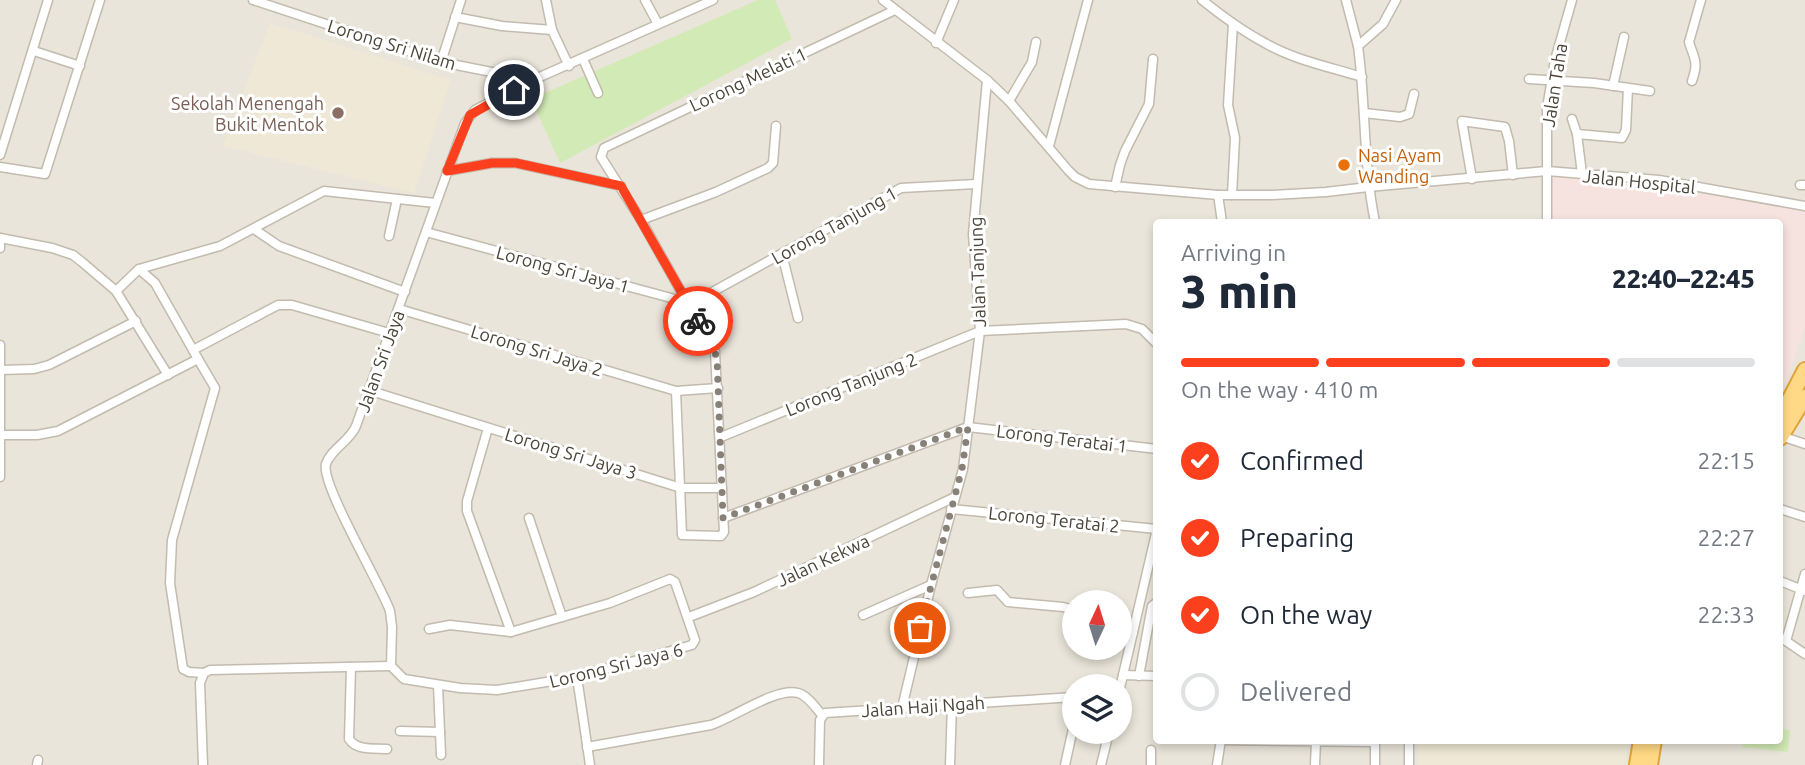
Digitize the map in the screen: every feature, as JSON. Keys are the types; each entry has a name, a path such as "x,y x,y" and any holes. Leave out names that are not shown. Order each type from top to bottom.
{"highway":[{"path":"1783,412 1805,370"},
{"path":"1783,434 1805,397"},
{"path":"1637,765 1640,744"},
{"path":"1650,765 1653,744"}],"street":[{"path":"0,155 48,0"},
{"path":"0,167 46,174 100,0"},
{"name":"Lorong Sri Nilam","path":"253,0 441,62 533,80"},
{"path":"441,62 461,0"},
{"path":"546,0 552,30 569,66"},
{"path":"645,0 658,24"},
{"path":"688,0 693,9"},
{"name":"Jalan Sri Jaya","path":"391,666 393,627 390,611 325,473 327,462 354,432 435,203 470,115 533,80 713,0"},
{"name":"Jalan Hospital","path":"883,0 987,80 1082,182 1115,187 1232,195 1313,193 1547,171 1659,180 1805,206"},
{"path":"936,43 954,0"},
{"path":"1049,146 1088,0"},
{"path":"1202,0 1233,24 1279,50 1362,77"},
{"path":"1346,0 1358,46 1368,187 1374,219"},
{"path":"1358,46 1383,24 1396,0"},
{"name":"Jalan Taha","path":"1547,219 1546,123 1551,80 1572,0"},
{"path":"1692,81 1696,58 1689,42 1701,0"},
{"name":"Lorong Melati 1","path":"621,186 601,157 603,149 895,10"},
{"path":"455,18 502,26 552,30"},
{"path":"1232,195 1234,138 1228,105 1233,24"},
{"path":"1613,86 1624,37"},
{"path":"1009,101 1032,62 1036,42"},
{"path":"34,51 80,66"},
{"path":"583,59 598,93"},
{"path":"1115,187 1125,151 1149,104 1153,59"},
{"path":"1529,79 1650,91"},
{"name":"Jalan Tanjung","path":"902,708 930,585 962,469 968,427 980,331 973,249 976,184 987,80"},
{"path":"1577,134 1624,137 1628,88"},
{"path":"1364,113 1400,117 1409,114 1414,94"},
{"path":"1572,119 1577,134 1582,174"},
{"path":"1472,179 1462,121 1505,127 1513,175"},
{"path":"640,220 716,192 768,168 773,163 776,126"},
{"path":"447,171 492,163 516,163 621,186 713,346 717,359 724,532 721,536 682,534 676,391 718,388"},
{"name":"Lorong Tanjung 1","path":"700,300 901,188 976,184"},
{"path":"116,291 139,270 220,246 324,191 435,203"},
{"path":"1218,195 1222,219"},
{"path":"389,236 397,199"},
{"path":"254,229 279,246 405,292"},
{"name":"Lorong Sri Jaya 1","path":"426,232 687,302 700,300"},
{"path":"0,248 0,238 52,248 72,255 116,291 168,375"},
{"path":"782,254 798,318"},
{"path":"139,270 155,283 215,388 172,540 170,583 183,669 197,673 211,670 391,666"},
{"path":"193,350 268,309 285,304 389,332"},
{"name":"Lorong Sri Jaya 2","path":"399,309 676,391"},
{"path":"1,370 34,369 48,365 136,321"},
{"name":"Lorong Tanjung 2","path":"721,437 980,331 1126,324 1142,329 1153,340"},
{"path":"0,345 0,477"},
{"path":"1,435 53,433 198,359"},
{"name":"Lorong Sri Jaya 3","path":"368,390 681,488 722,488"},
{"path":"723,518 968,427"},
{"name":"Lorong Teratai 1","path":"968,427 1153,449"},
{"path":"488,428 467,501 467,511 511,632"},
{"path":"1783,438 1805,444"},
{"name":"Jalan Kekwa","path":"689,617 754,592 955,497"},
{"name":"Lorong Teratai 2","path":"951,509 1153,529"},
{"path":"1783,510 1805,517"},
{"path":"529,518 562,617"},
{"path":"1123,674 1153,546"},
{"path":"1805,574 1802,590 1783,639 1805,654"},
{"name":"Lorong Sri Jaya 6","path":"391,666 404,679 496,690 576,677 692,645 695,640 675,582 670,579 623,599 511,632 450,625 429,629"},
{"path":"1783,582 1802,590"},
{"path":"863,615 930,585"},
{"path":"968,593 996,590 1008,602 1062,609"},
{"path":"1139,676 1153,605"},
{"path":"351,667 350,743 358,747 387,749"},
{"path":"197,673 200,683 203,765"},
{"path":"1132,676 1153,676"},
{"path":"576,677 590,765"},
{"path":"438,685 441,755"},
{"path":"587,747 711,724 759,701 789,693 800,693 819,712 818,765"},
{"name":"Jalan Haji Ngah","path":"819,712 1062,698"},
{"path":"950,765 952,705"},
{"path":"400,731 440,732"},
{"path":"1065,765 1070,744"},
{"path":"1101,765 1106,744"},
{"path":"1217,765 1221,744"},
{"path":"1315,765 1316,744"},
{"path":"1375,744 1375,765"},
{"path":"1409,744 1409,765"},
{"path":"1151,750 1151,765"}],"shaded area":[{"path":"0,0 1805,0 1805,765 0,765"},
{"name":"Sekolah Menengah Bukit Mentok","path":"270,23 451,80 414,193 223,146"},
{"path":"1549,174 1698,190 1805,212 1805,327 1783,391 1783,219 1550,219"},
{"path":"1418,744 1628,744 1625,765 1419,765"}],"green space":[{"path":"758,0 775,0 792,39 560,163 531,99"},
{"path":"1783,729 1790,730 1788,752 1742,747 1742,744 1783,744"}],"way so far":[{"path":"698,321 713,346 717,359 723,518 968,427 962,469 920,628"}],"place":[{"name":"Sekolah Menengah Bukit Mentok","path":"338,113"},
{"name":"Nasi Ayam Wanding","path":"1344,165"}],"route":[{"path":"514,90 470,115 447,171 492,163 516,163 621,186 698,321"}]}
